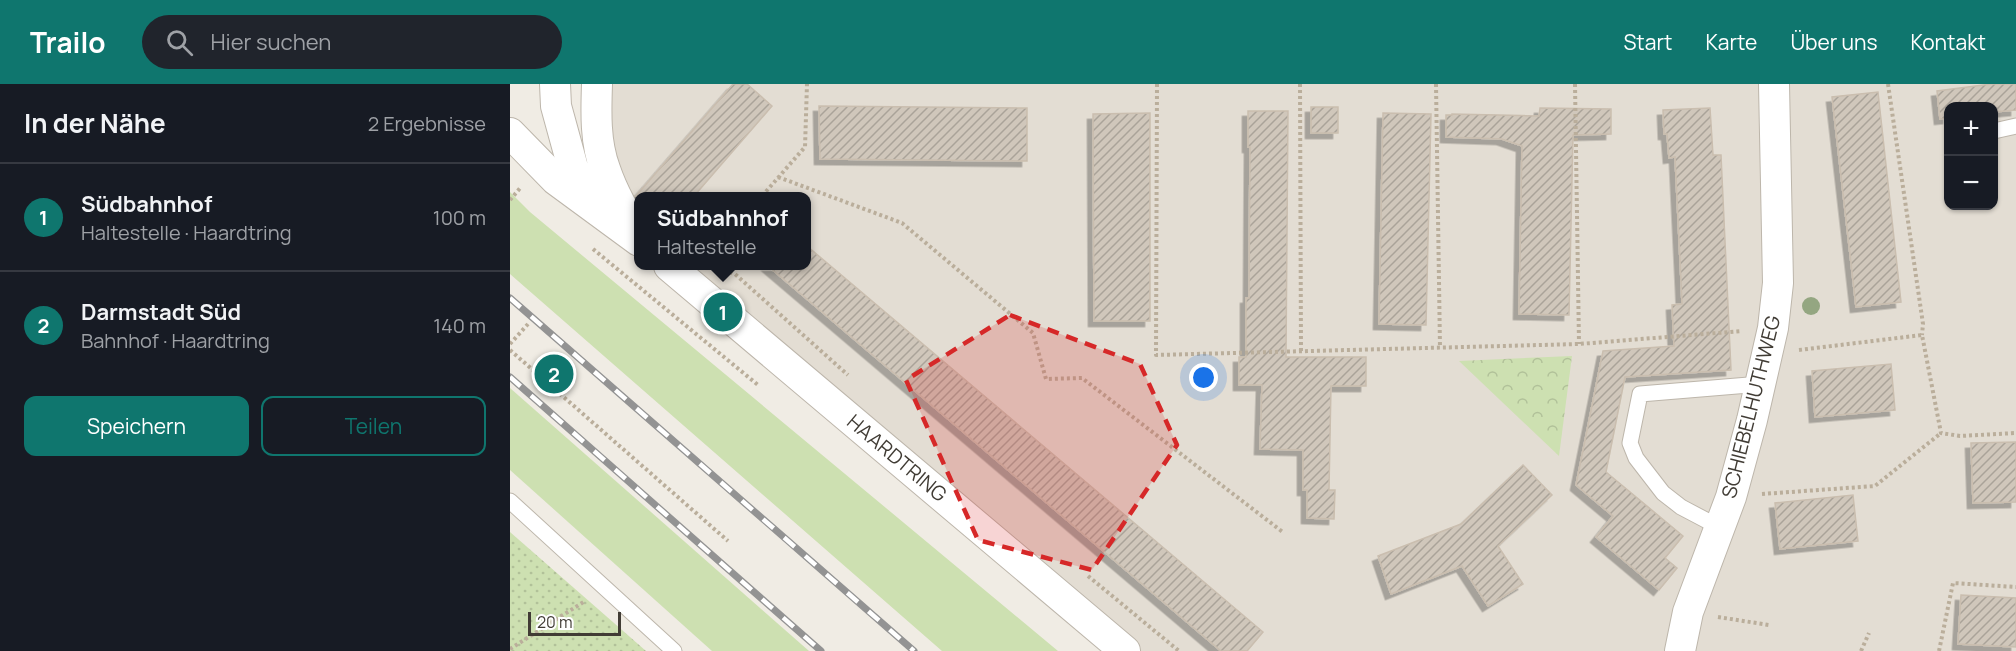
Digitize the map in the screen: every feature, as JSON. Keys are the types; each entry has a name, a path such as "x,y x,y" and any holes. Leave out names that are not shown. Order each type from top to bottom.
{"street":[{"path":"555,84 556,106 573,168 610,221"},
{"path":"597,84 597,136 604,168 617,199 634,230"},
{"name":"SCHIEBELHUTHWEG","path":"1680,651 1688,612 1731,496 1770,341 1778,283 1774,84"},
{"path":"510,133 556,180 610,221 634,236"},
{"name":"HAARDTRING","path":"674,270 1125,651"}],"lane":[{"path":"1998,130 2016,126"},
{"path":"1719,527 1681,507 1663,493 1636,458 1630,443 1640,394 1761,384"},
{"path":"510,501 674,651"}],"path":[{"path":"765,192 805,147 807,84"},
{"path":"1157,84 1156,355 1770,341 1922,335"},
{"path":"1300,84 1301,352"},
{"path":"1436,84 1440,348"},
{"path":"1575,84 1579,344"},
{"path":"1888,84 1923,324 1922,335 1941,433"},
{"path":"778,177 902,224 1033,333 1046,379 1082,378 1284,533"},
{"path":"510,200 522,186"},
{"path":"725,270 735,274 845,370 853,382"},
{"path":"510,344 513,337 528,324"},
{"path":"510,350 728,541"},
{"path":"1731,496 1875,486 1941,433 1960,436 2016,433"},
{"path":"1939,651 1953,583 2016,587"},
{"path":"510,649 606,588"},
{"path":"1688,612 1769,625"},
{"path":"1861,651 1869,633"}],"highlighted area":[{"path":"1010,315 1140,364 1177,445 1092,570 978,540 906,380"}],"shaded area":[{"path":"597,84 2016,84 2016,651 1117,651 674,270 811,270 811,192 634,192 634,226 604,168"}],"green space":[{"path":"510,192 530,212 1058,651 942,651 510,274"},
{"path":"1572,356 1559,456 1459,361"},
{"path":"510,388 809,651 712,651 510,470"},
{"path":"510,532 646,651 510,651"}],"building":[{"path":"733,84 747,84 772,106 697,192 639,192"},
{"path":"1991,84 2016,84 2016,110 1998,112 1998,102 1944,102 1944,118 1940,119 1937,91"},
{"path":"1878,92 1901,302 1856,307 1832,97"},
{"path":"819,106 1027,108 1027,161 820,159"},
{"path":"1311,107 1338,107 1338,133 1311,133"},
{"path":"1540,108 1611,109 1611,134 1573,135 1569,315 1519,314 1522,146 1502,139 1446,137 1446,115 1539,116"},
{"path":"1710,108 1713,155 1721,155 1731,370 1625,377 1606,472 1683,536 1665,558 1677,568 1659,590 1596,537 1613,516 1576,485 1603,351 1674,346 1672,305 1682,304 1681,281 1675,157 1669,158 1667,134 1664,134 1663,110"},
{"path":"1248,111 1288,111 1286,357 1366,357 1366,386 1331,386 1329,490 1335,490 1334,519 1307,518 1307,490 1303,490 1303,450 1260,449 1262,385 1239,385 1239,357 1246,357 1246,298 1249,298 1250,147 1248,147"},
{"path":"1150,113 1150,321 1094,321 1093,114"},
{"path":"1383,113 1431,114 1426,325 1379,324"},
{"path":"811,249 1263,632 1247,651 1221,651 773,270 811,270"},
{"path":"1891,364 1895,410 1815,417 1812,371"},
{"path":"2016,442 2016,502 1973,503 1971,443"},
{"path":"1523,465 1552,495 1498,546 1523,584 1488,606 1462,566 1391,594 1378,556 1461,524"},
{"path":"1853,495 1858,541 1780,549 1775,503"},
{"path":"1961,595 2016,598 2016,647 1958,644"}],"railway":[{"path":"510,298 914,651"},
{"path":"510,377 821,651"}],"place":[{"name":"Südbahnhof","path":"723,312"},
{"name":"Darmstadt Süd","path":"554,374"}]}
